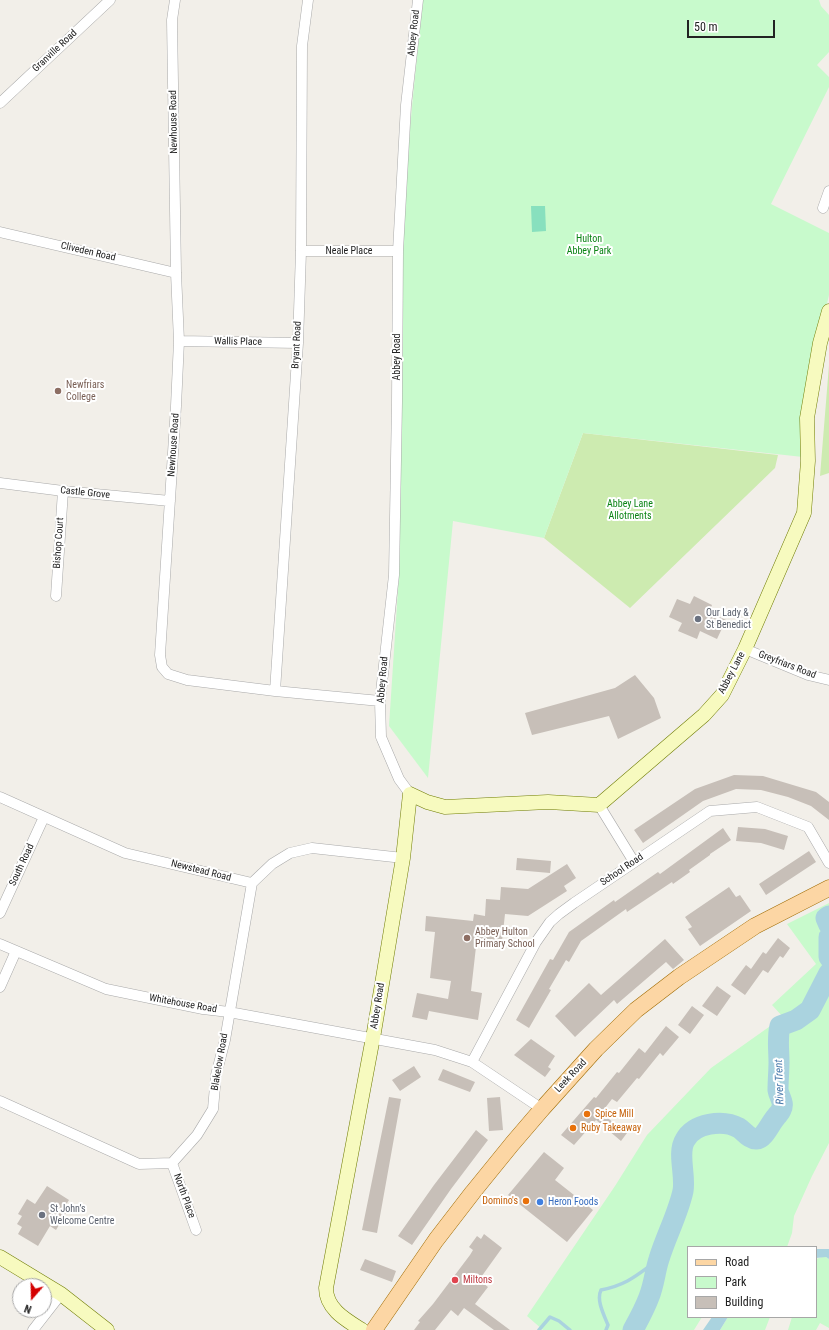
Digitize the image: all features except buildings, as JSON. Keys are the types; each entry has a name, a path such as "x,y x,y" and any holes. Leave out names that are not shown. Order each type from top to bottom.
{"main road":[{"name":"Leek Road","path":"374,1330 436,1240 542,1108 596,1049 636,1010 679,977 755,926 829,888"}],"street":[{"name":"Granville Road","path":"0,103 110,0"},
{"name":"Newhouse Road","path":"175,0 172,20 176,273 179,341 160,655 162,666 168,674 187,680 275,691 380,701"},
{"name":"Bryant Road","path":"275,691 298,343 302,46 308,0"},
{"name":"Abbey Road","path":"362,1330 338,1314 326,1296 326,1288 373,1039 402,858 410,794 399,779 381,737 380,701 394,575 398,252 406,105 418,0"},
{"path":"823,208 829,191"},
{"name":"Cliveden Road","path":"0,232 176,273"},
{"name":"Neale Place","path":"300,251 398,252"},
{"name":"Abbey Lane","path":"599,805 704,715 722,695 745,648 804,513 808,461 807,418 820,343 829,311"},
{"name":"Wallis Place","path":"179,341 298,343"},
{"name":"Castle Grove","path":"0,483 63,491 170,501"},
{"name":"Bishop Court","path":"56,596 63,491"},
{"name":"Greyfriars Road","path":"745,648 808,675 829,680"},
{"path":"410,794 426,802 445,807 548,802 599,805 634,862"},
{"name":"Newstead Road","path":"0,797 125,853 252,883"},
{"name":"School Road","path":"472,1062 536,942 550,922 559,914 710,811 757,807 808,827 829,864"},
{"name":"South Road","path":"0,913 44,817"},
{"path":"252,883 272,864 290,853 312,848 402,858"},
{"name":"Blakelow Road","path":"172,1163 197,1135 213,1109 216,1075 225,1040 252,883"},
{"name":"Whitehouse Road","path":"0,944 106,989 203,1009 229,1012 373,1039"},
{"path":"0,987 16,951"},
{"path":"373,1039 435,1050 472,1062 542,1108"},
{"path":"0,1101 139,1164 172,1163"},
{"name":"North Place","path":"172,1163 196,1230"},
{"path":"0,1257 61,1294 107,1330"},
{"path":"33,1330 61,1294"}],"green space":[{"name":"Hulton Abbey Park","path":"423,0 819,0 821,6 829,15 829,52 817,65 829,77 829,87 771,204 829,233 829,295 801,412 803,457 583,433 544,538 453,521 428,778 389,726 399,574 403,220 410,126"},
{"path":"531,206 545,206 546,231 532,232"},
{"path":"829,365 829,473 820,476"},
{"name":"Abbey Lane Allotments","path":"583,433 778,455 775,468 630,608 544,538"},
{"path":"829,903 829,1143 794,1216 792,1233 787,1246 687,1246 687,1318 701,1318 694,1330 543,1330 527,1316 615,1186 647,1135 711,1068 783,1017 772,1005 816,964 787,924"},
{"path":"826,1257 829,1259 829,1328 820,1323 816,1330 788,1330 792,1318 817,1318 817,1259"},
{"path":"727,1318 770,1318 765,1330 720,1330"}],"water":[{"path":"817,1249 829,1249 829,1259 826,1257 817,1258"},
{"path":"711,1318 727,1318 720,1330 703,1330"}],"waterway":[{"name":"River Trent","path":"829,916 826,918 829,925"},
{"name":"River Trent","path":"829,937 829,957"},
{"name":"River Trent","path":"633,1330 651,1292 659,1259 681,1200 684,1185 682,1151 685,1140 689,1134 702,1126 717,1123 732,1125 739,1128 754,1139 760,1138 765,1133 782,1107 778,1090 778,1040 780,1026 796,1020 810,1010 829,973"},
{"path":"606,1330 608,1325 599,1298 601,1290 625,1282 638,1275 658,1260"},
{"path":"539,1330 550,1317 559,1321 570,1330"}],"place":[{"name":"Newfriars College","path":"58,391"},
{"name":"Our Lady & St Benedict","path":"698,619"},
{"name":"Abbey Hulton Primary School","path":"467,938"},
{"name":"Spice Mill","path":"587,1114"},
{"name":"Ruby Takeaway","path":"573,1128"},
{"name":"Domino's","path":"526,1201"},
{"name":"Heron Foods","path":"540,1202"},
{"name":"St John’s Welcome Centre","path":"42,1215"},
{"name":"Miltons","path":"455,1280"}]}
